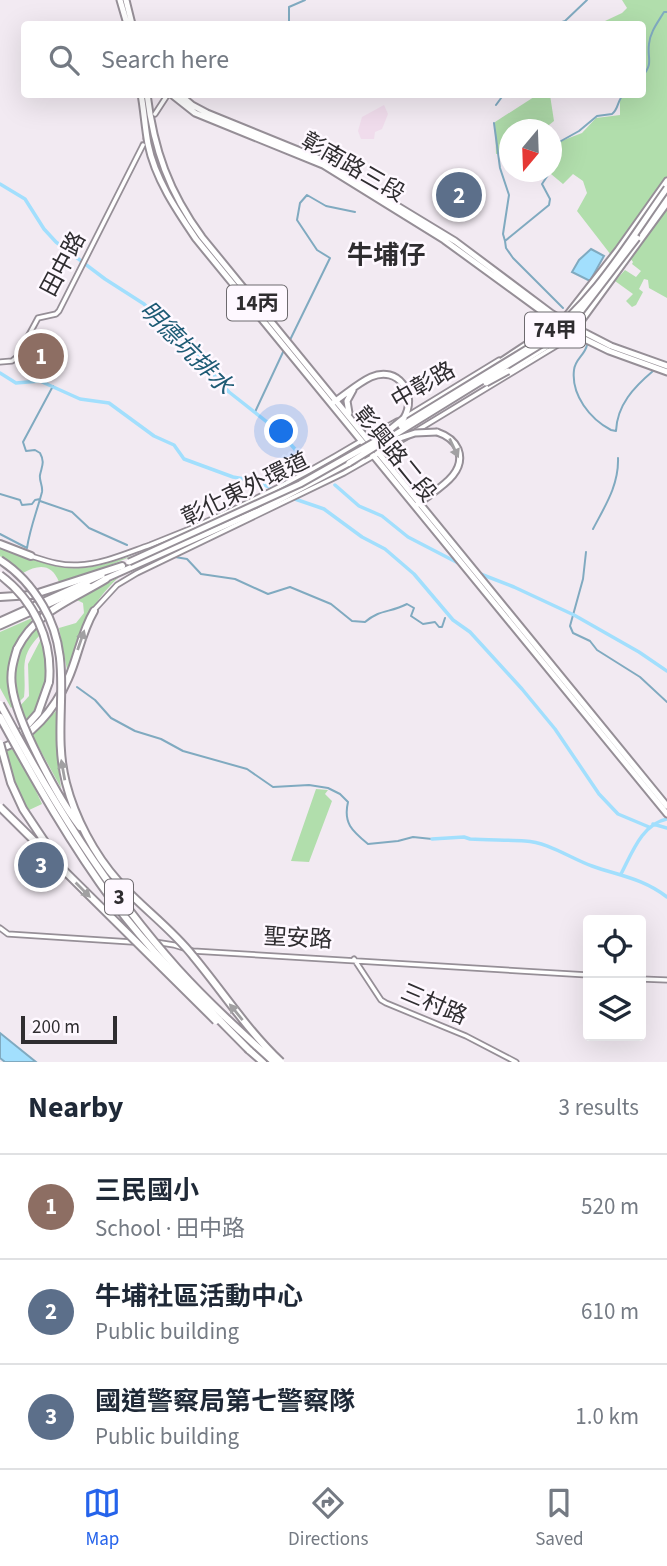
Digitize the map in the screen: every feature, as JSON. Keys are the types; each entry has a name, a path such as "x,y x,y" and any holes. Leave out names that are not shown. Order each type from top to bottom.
{"highway":[{"path":"0,544 31,555"},
{"path":"0,560 32,587 54,626 62,663 61,760 71,799 87,837"},
{"path":"0,597 32,595 122,566"},
{"path":"0,575 18,590 39,623 50,660 49,682 41,706 33,720 14,740 0,749"},
{"path":"106,579 42,615 24,636 12,664 11,685 19,716 64,801 117,880 185,946 255,1037 281,1062"},
{"path":"0,749 27,735 57,699 68,680 85,627 94,611"},
{"name":"3","path":"0,704 58,808 128,909 180,971 274,1062"},
{"name":"3","path":"0,717 57,819 116,904 155,953 263,1062"},
{"path":"0,743 11,783 20,802 60,866"},
{"path":"0,807 200,1008 249,1050"}],"main road":[{"path":"120,0 126,21"},
{"path":"126,0 131,21"},
{"name":"彰興路二段","path":"142,98 148,145 161,180 196,239 365,439 667,811"},
{"name":"彰興路二段","path":"147,98 158,154 180,205 202,237 334,402 350,416 365,439"},
{"name":"彰南路三段","path":"174,98 195,113 323,165 444,240 573,330 662,368"},
{"name":"彰南路三段","path":"185,98 200,109 305,152 351,177 455,241 560,322"},
{"name":"74甲","path":"560,322 634,229 667,181"},
{"name":"彰化東外環道","path":"0,624 122,566 129,566 260,510 349,463 540,341 569,317 622,252 667,188"},
{"name":"彰化東外環道","path":"0,624 106,579 300,484 542,344 572,320 625,255 667,196"},
{"name":"74甲","path":"573,330 667,203"},
{"path":"451,398 560,322"},
{"path":"451,398 508,371 573,330"},
{"path":"334,402 371,377 387,374 400,380 408,393 410,404 400,422 376,441"},
{"path":"350,416 347,401 354,388"},
{"path":"349,463 415,433 437,432 449,437 458,449 456,472 418,504"},
{"name":"彰興路二段","path":"377,454 410,490 418,504"},
{"path":"410,490 436,490"}],"street":[{"path":"155,115 166,98"},
{"name":"田中路","path":"0,362 12,361 17,357 38,318 60,311 142,145"},
{"name":"中彰路","path":"31,555 63,565 78,565 100,562 173,536 278,489 421,410 560,322"},
{"name":"中彰路","path":"94,611 110,591 126,580 377,454 561,343 573,330"},
{"path":"468,379 477,392"},
{"path":"455,387 462,402"},
{"name":"聖安路","path":"0,928 8,934 131,943 158,942 193,951 583,975"},
{"name":"三村路","path":"354,959 381,1000 466,1036 516,1062"},
{"path":"646,979 667,981"}],"shaded area":[{"path":"384,105 388,114 382,129 375,132 374,139 361,139 358,131 362,117"}],"green space":[{"path":"622,0 667,0 667,179 611,255 577,211 587,193 583,181 573,174 563,184 561,182 562,141 582,133 596,118 620,115 620,98 646,98 646,21 605,21 627,8"},
{"path":"532,98 550,98 554,119 500,119"},
{"path":"499,119 499,154 496,154 495,122"},
{"path":"667,206 667,298 649,288 648,280 644,279 639,289 643,292 632,307 626,301 633,294 615,281 625,270 636,277 641,271 632,264 630,258"},
{"path":"0,546 43,563 69,568 94,566 135,555 78,578 59,582 53,572 44,567 23,573 0,556"},
{"path":"119,577 92,610 68,675 59,628 76,623 84,613 83,603 77,600"},
{"path":"32,618 13,656 11,708 0,688 0,632"},
{"path":"38,625 41,634 26,657 24,697 18,703 15,681 18,661 25,643"},
{"path":"42,637 47,672 43,693 27,725 19,707 29,696 28,664"},
{"path":"56,711 60,781 61,788 32,735"},
{"path":"13,749 42,804 27,811 6,751"},
{"path":"316,789 328,790 325,794 332,801 309,862 291,861"}],"water":[{"path":"591,249 604,256 590,281 572,272 579,260"},
{"path":"0,1033 36,1062 5,1062 0,1058"}],"waterway":[{"path":"289,21 289,7 305,0"},
{"path":"565,21 587,0"},
{"path":"646,72 651,35 664,12 667,12"},
{"path":"496,105 501,98"},
{"path":"562,140 597,116 612,114 621,98"},
{"path":"494,123 500,168 509,195 503,234 505,241"},
{"path":"543,182 550,199 549,205 505,241 506,248 563,308"},
{"name":"明德坑排水","path":"0,184 25,199 44,229 56,242 144,304 165,326 179,335 229,392 281,433 306,462"},
{"path":"289,342 330,258 317,250 297,220 300,203 307,195 326,206 355,212"},
{"path":"587,345 575,366 576,388 589,413 611,430 616,431 620,413 628,397 653,371"},
{"path":"255,412 284,350"},
{"path":"0,373 16,383 40,381 80,399 109,403 154,436 174,445 184,459 233,477 256,481 273,489"},
{"path":"0,534 27,548 42,492 40,477 43,462 40,453 35,450 26,451 23,442 53,386"},
{"path":"593,529 614,486 618,458"},
{"name":"明德坑排水","path":"335,485 359,506 382,516 408,537 462,565"},
{"path":"0,494 20,500 22,505 32,504 40,499"},
{"path":"289,497 324,509 362,537 385,549 414,574 453,620 470,632 522,689 555,729 599,794 618,814 649,827"},
{"path":"40,501 72,512 89,528 127,545"},
{"path":"586,552 583,579 570,626 573,633 590,641 597,650 640,677 667,702"},
{"path":"175,557 187,559 201,574 235,579 268,594 290,587 331,604 352,621 365,622 376,615 407,604 414,608 411,616 423,624 435,622 442,627 445,618"},
{"name":"明德坑排水","path":"478,573 574,615 667,671"},
{"path":"77,687 95,700 111,718 183,751 247,769 273,787 309,785 328,788 340,794 348,802 347,816 350,826 368,844 413,837 432,839"},
{"path":"621,874 644,833 658,822 667,819"},
{"path":"653,824 667,828"},
{"path":"432,839 464,837 534,842 592,866 640,881 667,897"}],"tunnel":[{"path":"141,145 155,114"}],"place":[{"name":"牛埔社區活動中心","path":"459,195"},
{"name":"三民國小","path":"41,356"},
{"name":"國道警察局第七警察隊","path":"41,865"}],"district":[{"name":"牛埔仔","path":"386,255"}]}
